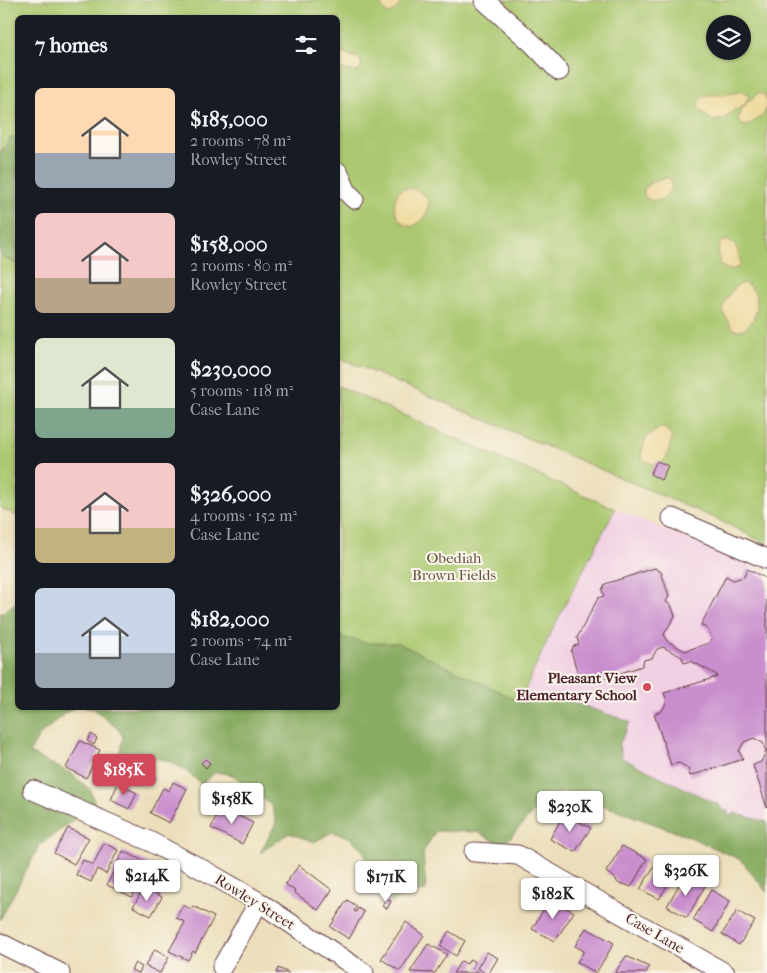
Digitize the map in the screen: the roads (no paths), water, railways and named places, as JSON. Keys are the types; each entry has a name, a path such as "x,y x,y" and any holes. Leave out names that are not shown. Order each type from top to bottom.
{"street":[{"path":"484,0 538,48 559,71"},
{"path":"340,176 347,192 354,199"},
{"path":"672,518 767,559"},
{"name":"Rowley Street","path":"32,790 149,841 259,902 364,973"},
{"name":"Case Lane","path":"474,852 518,855 725,973"},
{"path":"222,967 259,902"},
{"path":"0,943 60,973"}],"place":[{"name":"Pleasant View Elementary School","path":"647,687"}],"park label":[{"name":"Obediah Brown Fields","path":"454,566"}]}
